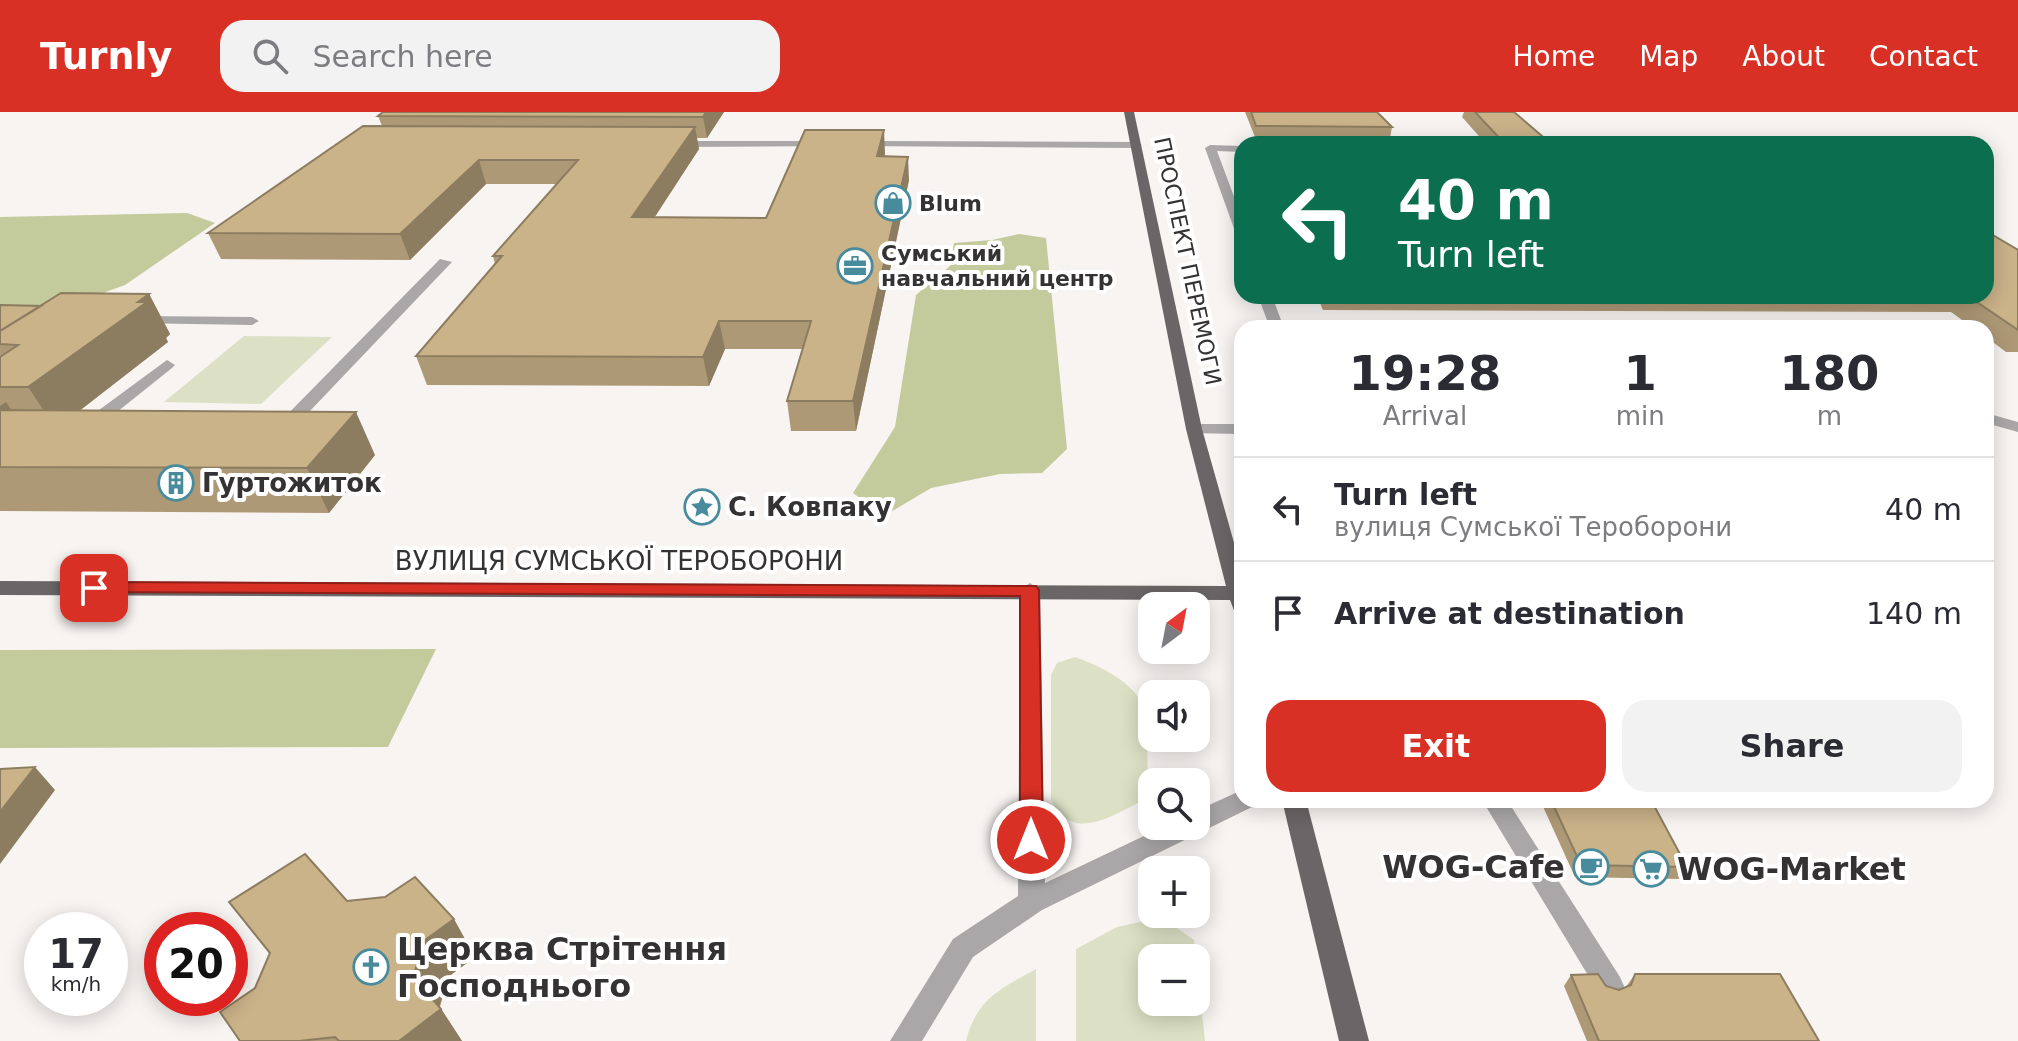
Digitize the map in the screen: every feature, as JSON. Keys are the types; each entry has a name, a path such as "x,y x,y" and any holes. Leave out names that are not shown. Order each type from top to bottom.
{"main road":[{"name":"ПРОСПЕКТ ПЕРЕМОГИ","path":"1129,112 1194,429 1234,573"},
{"name":"ВУЛИЦЯ СУМСЬКОЇ ТЕРОБОРОНИ","path":"0,588 1030,590 1234,598"},
{"path":"1296,808 1354,1041"}],"lane":[{"path":"662,144 837,144"},
{"path":"853,144 1137,145"},
{"path":"1234,149 1210,148 1234,212"},
{"path":"305,439 274,439 445,262"},
{"path":"119,320 252,321"},
{"path":"104,438 74,438 167,365"},
{"path":"1994,420 2018,427"},
{"path":"1194,429 1234,429"},
{"path":"1030,590 1032,902"},
{"path":"1210,816 1234,804"},
{"path":"1499,808 1610,986"},
{"path":"905,1041 963,948 1032,902 1160,840"}],"green space":[{"path":"187,213 215,223 125,285 86,299 0,310 0,217"},
{"path":"1019,234 1046,238 1067,449 1042,473 1000,474 931,488 884,516 853,493 895,427 916,295 950,266 954,243"},
{"path":"244,336 332,337 261,404 164,402"},
{"path":"436,649 388,747 0,748 0,650"},
{"path":"1075,657 1121,680 1138,698 1138,752 1147,752 1148,768 1138,768 1138,803 1095,822 1083,824 1071,821 1060,814 1051,800 1051,675 1057,663"},
{"path":"1138,922 1138,928 1177,928 1194,940 1194,944 1138,944 1138,1016 1202,1016 1205,1041 1076,1041 1076,949 1117,927"},
{"path":"1036,969 1036,1041 966,1041 983,1005 1001,989"}],"building":[{"path":"383,112 706,112 703,117 378,116"},
{"path":"1251,112 1377,112 1392,127 1256,126"},
{"path":"1475,112 1514,112 1542,136 1498,136"},
{"path":"363,126 695,127 632,217 766,218 805,130 884,130 877,156 908,157 853,401 787,401 811,321 719,321 703,357 416,356 502,256 493,256 578,160 479,160 400,234 208,233"},
{"path":"1994,236 2018,250 2018,330 1980,304 1994,304"},
{"path":"61,293 149,294 138,302 147,302 28,387 0,387 0,357 18,345 0,344 0,331"},
{"path":"0,305 41,306 0,331"},
{"path":"0,410 356,412 307,468 0,467"},
{"path":"35,767 0,812 0,769"},
{"path":"1555,808 1655,808 1687,867 1581,865"},
{"name":"Церква Стрітення Господнього","path":"305,854 347,901 385,897 415,877 454,919 425,940 413,977 441,1009 399,1041 339,1041 335,1037 299,1041 240,1041 223,1016 248,1016 248,993 255,988 270,953 248,926 248,912 237,912 229,902"},
{"path":"1598,974 1606,986 1619,990 1631,985 1635,974 1780,974 1819,1041 1599,1041 1571,975"}],"place":[{"name":"Blum","path":"893,203"},
{"name":"Сумський навчальний центр","path":"855,266"},
{"name":"Гуртожиток","path":"176,483"},
{"name":"С. Ковпаку","path":"702,507"},
{"name":"WOG-Cafe","path":"1591,867"},
{"name":"WOG-Market","path":"1651,869"},
{"name":"Церква Стрітення Господнього","path":"371,967"}],"route":[{"path":"94,588 1030,590 1031,840"}]}
